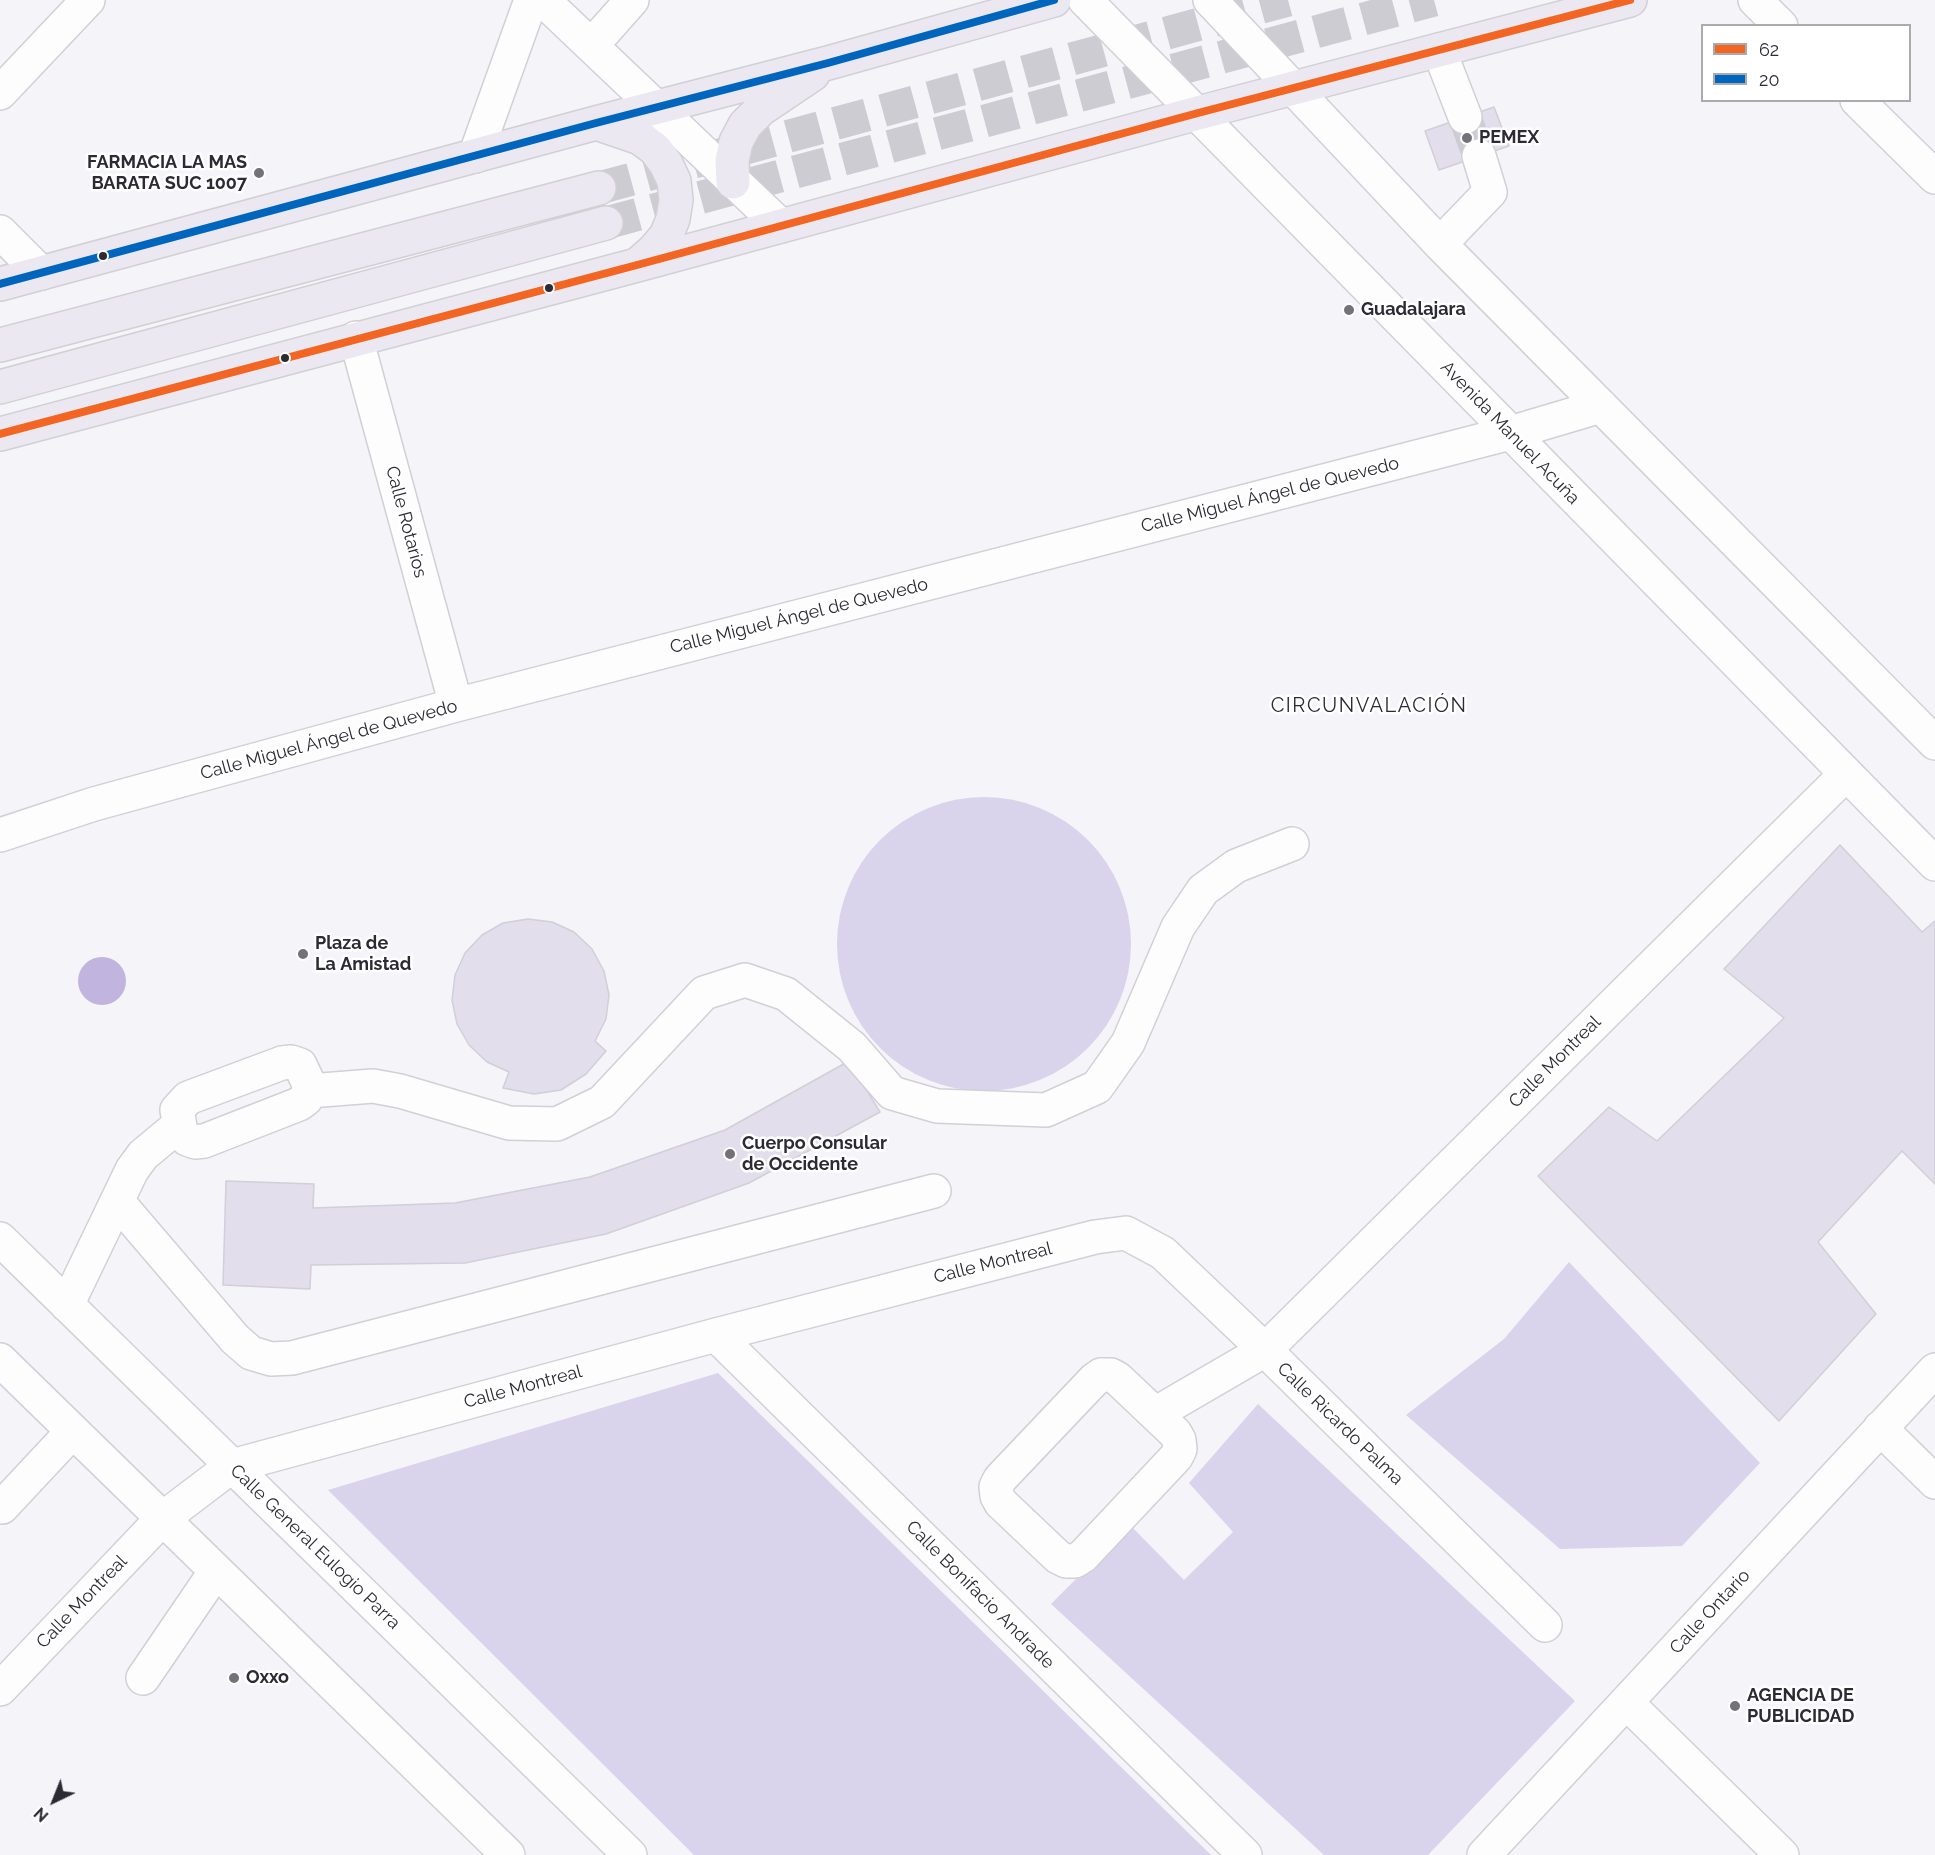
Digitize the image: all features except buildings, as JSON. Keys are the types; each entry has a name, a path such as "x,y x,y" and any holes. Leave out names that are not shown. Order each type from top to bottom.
{"main road":[{"path":"0,284 596,123 828,63 1054,0"},
{"path":"1550,20 1578,0"},
{"path":"0,434 1198,113 1630,0"},
{"path":"733,182 732,161 736,142 745,125 761,109 828,63"},
{"path":"596,123 640,138 655,149 666,164 674,181 675,209 666,236 637,265"},
{"path":"0,345 599,188"},
{"path":"0,387 606,223"}],"street":[{"path":"0,93 88,0"},
{"path":"475,156 531,0"},
{"path":"543,0 781,226"},
{"path":"592,45 632,0"},
{"name":"Avenida Manuel Acuña","path":"1085,0 1935,864"},
{"path":"1209,0 1440,244 1935,743"},
{"path":"1755,0 1779,24"},
{"path":"1439,50 1465,117"},
{"path":"1859,102 1935,177"},
{"path":"1440,244 1490,192 1479,156"},
{"path":"0,232 41,273"},
{"name":"Calle Rotarios","path":"356,338 456,705"},
{"name":"Calle Miguel Ángel de Quevedo","path":"0,835 94,804 456,705 1510,433 1601,406"},
{"name":"Calle Montreal","path":"1155,1414 1265,1350 1846,774"},
{"path":"309,1091 373,1086 400,1090 509,1123 557,1125 602,1102 704,993 745,980 786,994 852,1047 892,1093 937,1106 1046,1110 1096,1087 1128,1043 1178,927 1203,890 1236,866 1292,844"},
{"path":"291,1062 300,1065 308,1082 309,1091 306,1099 298,1104 204,1141 195,1142 187,1139 179,1125 177,1110 188,1098 282,1063 291,1062"},
{"path":"67,1305 132,1170 143,1155 179,1125"},
{"path":"117,1201 234,1339 251,1353 271,1359 292,1358 934,1191"},
{"name":"Calle Montreal","path":"0,1689 162,1519 232,1466 716,1335 1095,1237 1126,1233"},
{"name":"Calle Ricardo Palma","path":"1126,1233 1163,1253 1545,1625"},
{"name":"Calle General Eulogio Parra","path":"0,1239 630,1855"},
{"name":"Calle Bonifacio Andrade","path":"716,1335 1245,1855"},
{"path":"0,1360 508,1855"},
{"name":"Calle Ontario","path":"1484,1855 1935,1370"},
{"path":"1101,1375 1110,1375 1118,1379 1155,1414 1175,1432 1179,1440 1180,1449 1176,1457 1083,1556 1075,1561 1066,1561 1058,1557 1001,1503 997,1496 996,1487 1000,1479 1101,1375"},
{"path":"1880,1428 1935,1482"},
{"path":"2,1507 73,1431"},
{"path":"142,1678 216,1571"},
{"path":"1626,1702 1782,1855"}],"shaded area":[{"path":"984,797 1013,800 1040,808 1066,822 1088,840 1106,862 1120,888 1128,915 1131,944 1128,973 1120,1000 1106,1026 1088,1048 1066,1066 1040,1080 1013,1088 984,1091 955,1088 928,1080 902,1066 880,1048 862,1026 848,1000 840,973 837,944 840,915 848,888 862,862 880,840 902,822 928,808 955,800"},
{"path":"97,957 107,957 122,967 126,981 125,990 116,1001 107,1005 97,1005 82,995 78,986 78,976 88,961"},
{"path":"1569,1262 1760,1463 1682,1546 1560,1549 1406,1415 1504,1339"},
{"path":"718,1373 1211,1855 694,1855 328,1490"},
{"path":"1258,1404 1575,1701 1428,1855 1324,1855 1051,1604 1130,1525 1184,1580 1233,1532 1189,1483"}],"tunnel":[{"path":"599,188 1288,0"},
{"path":"606,223 1434,0"},
{"path":"1465,117 1479,156"}],"transit line":[{"name":"20","path":"0,284 596,123 828,63 1054,0"},
{"name":"62","path":"0,434 1198,113 1630,0"}],"place":[{"name":"PEMEX","path":"1467,138"},
{"name":"FARMACIA LA MAS BARATA SUC 1007","path":"259,173"},
{"name":"Guadalajara","path":"1349,310"},
{"name":"Plaza de La Amistad","path":"303,954"},
{"name":"Cuerpo Consular de Occidente","path":"730,1154"},
{"name":"Oxxo","path":"234,1678"},
{"name":"AGENCIA DE PUBLICIDAD","path":"1735,1706"}],"district":[{"name":"CIRCUNVALACIÓN","path":"1369,706"}]}
